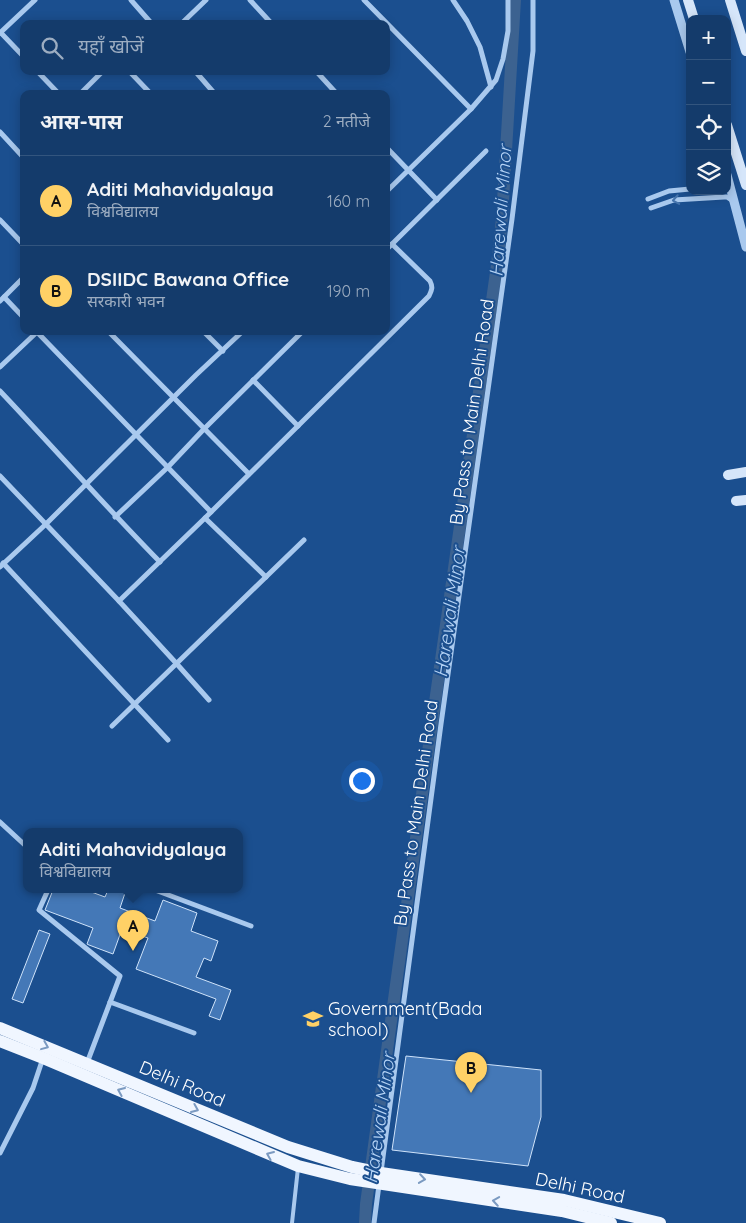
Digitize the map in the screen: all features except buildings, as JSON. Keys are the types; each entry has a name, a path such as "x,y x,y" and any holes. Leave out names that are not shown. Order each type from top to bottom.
{"main road":[{"path":"688,0 693,15"},
{"path":"730,0 746,51"},
{"path":"731,138 746,185"},
{"path":"728,475 746,472"},
{"name":"Delhi Road","path":"0,1028 288,1147 319,1157 351,1173 530,1200 564,1200 594,1216 660,1223"},
{"path":"0,1041 298,1166 316,1170 351,1173"},
{"path":"316,1170 319,1157"},
{"path":"594,1216 611,1223"}],"street":[{"path":"20,53 0,33 34,0"},
{"path":"131,0 148,20"},
{"path":"185,20 206,0"},
{"path":"250,0 268,20"},
{"path":"364,0 383,20"},
{"path":"453,0 467,21 480,47 491,87"},
{"path":"390,188 471,110 496,80 503,59 508,31 508,0"},
{"name":"By Pass to Main Delhi Road","path":"374,1223 377,1178 512,219 533,51 533,0"},
{"path":"674,0 686,39"},
{"path":"390,27 471,110"},
{"path":"41,75 55,90"},
{"path":"84,90 99,75"},
{"path":"133,75 147,90"},
{"path":"198,75 211,90"},
{"path":"320,75 333,90"},
{"path":"0,132 20,154"},
{"path":"390,151 437,200"},
{"path":"390,334 429,296 432,290 430,281 392,244 486,151"},
{"path":"648,199 669,191 686,189"},
{"path":"731,189 746,247"},
{"path":"651,208 674,200 724,197 730,198 735,203"},
{"path":"0,220 20,242"},
{"path":"20,281 2,299 20,315"},
{"path":"0,367 32,335"},
{"path":"40,335 211,512"},
{"path":"112,335 249,474"},
{"path":"207,335 223,351"},
{"path":"168,740 2,565 239,335"},
{"path":"115,517 168,468 204,429 299,335"},
{"path":"119,601 389,335"},
{"path":"253,380 298,426"},
{"path":"0,391 115,517 160,562"},
{"path":"0,476 119,601 208,700"},
{"path":"205,518 266,577"},
{"path":"112,726 304,540"},
{"path":"0,822 23,843"},
{"path":"47,893 39,910 120,976 87,1063"},
{"path":"163,893 251,926"},
{"path":"110,1002 194,1033"},
{"path":"0,1153 33,1088 43,1058"}],"lane":[{"path":"292,1223 298,1166"}],"waterway":[{"name":"Harewali Minor","path":"365,1223 366,1204 424,780 497,265 502,218 515,0"}],"place":[{"name":"Aditi Mahavidyalaya","path":"133,951"},
{"name":"Government(Bada school)","path":"313,1019"},
{"name":"DSIIDC Bawana Office","path":"471,1093"}]}
